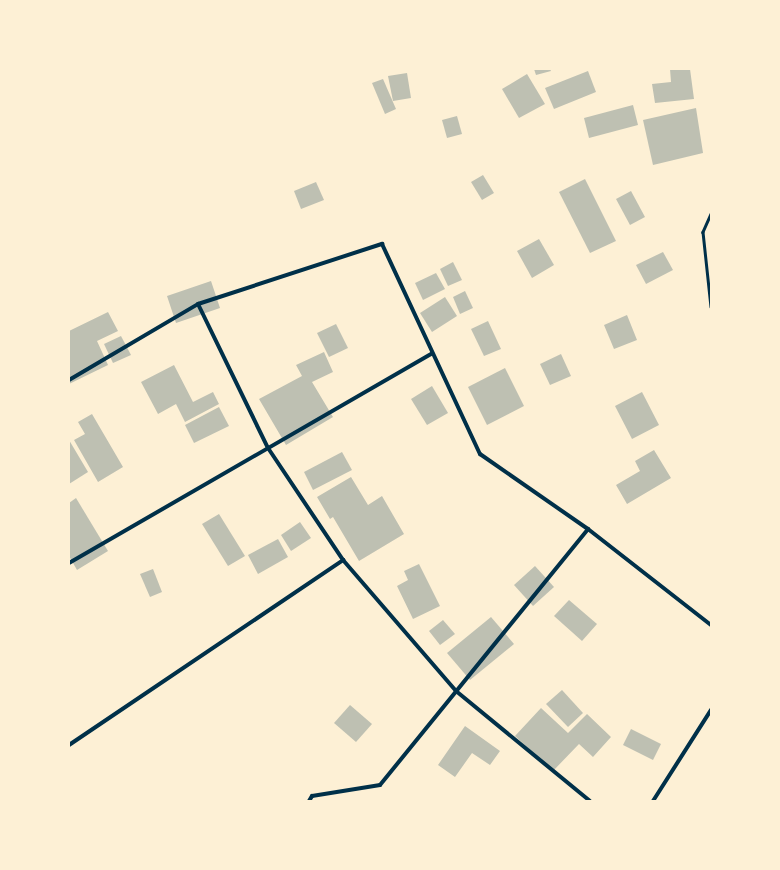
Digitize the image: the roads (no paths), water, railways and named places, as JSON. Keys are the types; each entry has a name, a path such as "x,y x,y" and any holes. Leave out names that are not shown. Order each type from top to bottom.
{"street":[{"path":"69,380 198,304 382,244 480,454 588,529 711,625"},
{"path":"198,304 268,448 343,560 456,690 590,801"},
{"path":"69,563 432,353"},
{"path":"309,801 312,796 380,785 588,529"},
{"path":"69,745 343,560"},
{"path":"653,801 711,710"}]}
